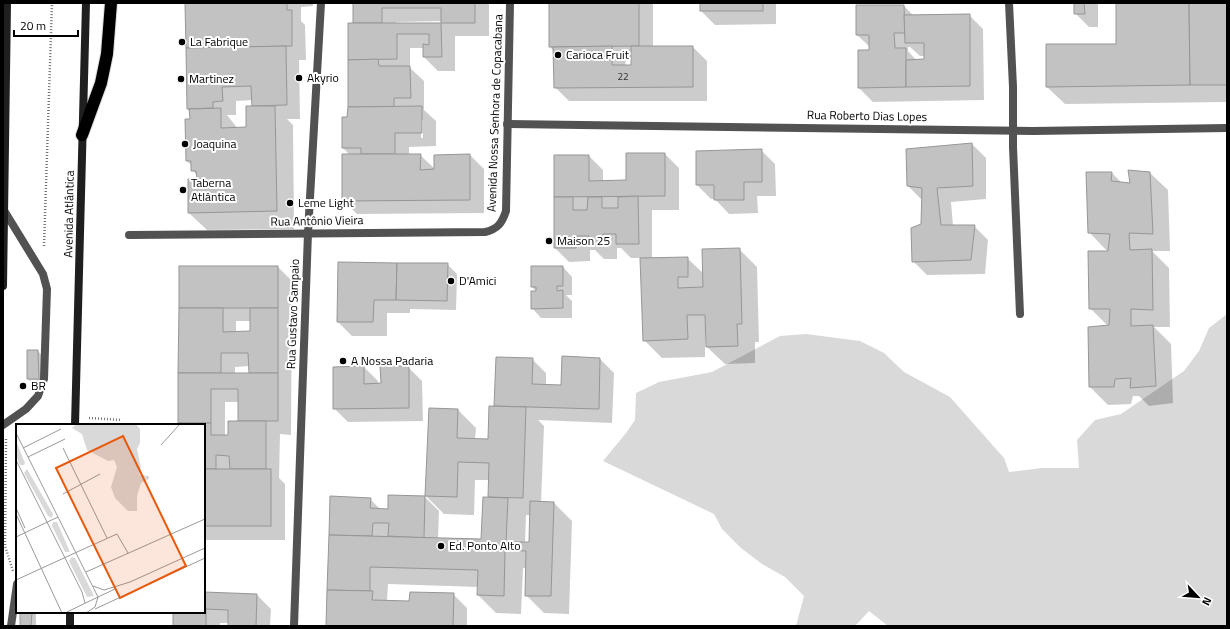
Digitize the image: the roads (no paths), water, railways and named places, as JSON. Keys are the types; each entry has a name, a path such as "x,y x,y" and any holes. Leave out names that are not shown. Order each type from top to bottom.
{"highway":[{"path":"82,135 101,83 108,46 111,3"}],"street":[{"path":"3,286 7,3"},
{"name":"Avenida Atlântica","path":"75,421 86,3"},
{"name":"Rua Gustavo Sampaio","path":"294,626 308,233 321,3"},
{"name":"Avenida Nossa Senhora de Copacabana","path":"503,222 506,211 510,3"},
{"path":"1009,3 1020,314"},
{"name":"Rua Roberto Dias Lopes","path":"507,124 1013,129 1033,131 1227,128"},
{"path":"5,212 42,274 47,289 44,379 38,396 26,409 5,424"},
{"name":"Rua Antônio Vieira","path":"129,235 485,232 493,230 503,222"},
{"path":"11,626 16,591"},
{"path":"70,613 70,626"}],"place":[{"name":"La Fabrique","path":"182,42"},
{"name":"Carioca Fruit","path":"558,55"},
{"name":"Akyrio","path":"299,78"},
{"name":"Martinez","path":"181,79"},
{"name":"Joaquina","path":"185,144"},
{"name":"Taberna Atlântica","path":"183,190"},
{"name":"Leme Light","path":"290,203"},
{"name":"Maison 25","path":"549,241"},
{"name":"D'Amici","path":"451,281"},
{"name":"A Nossa Padaria","path":"343,361"},
{"name":"BR","path":"23,386"},
{"name":"Ed. Ponto Alto","path":"441,546"}]}
